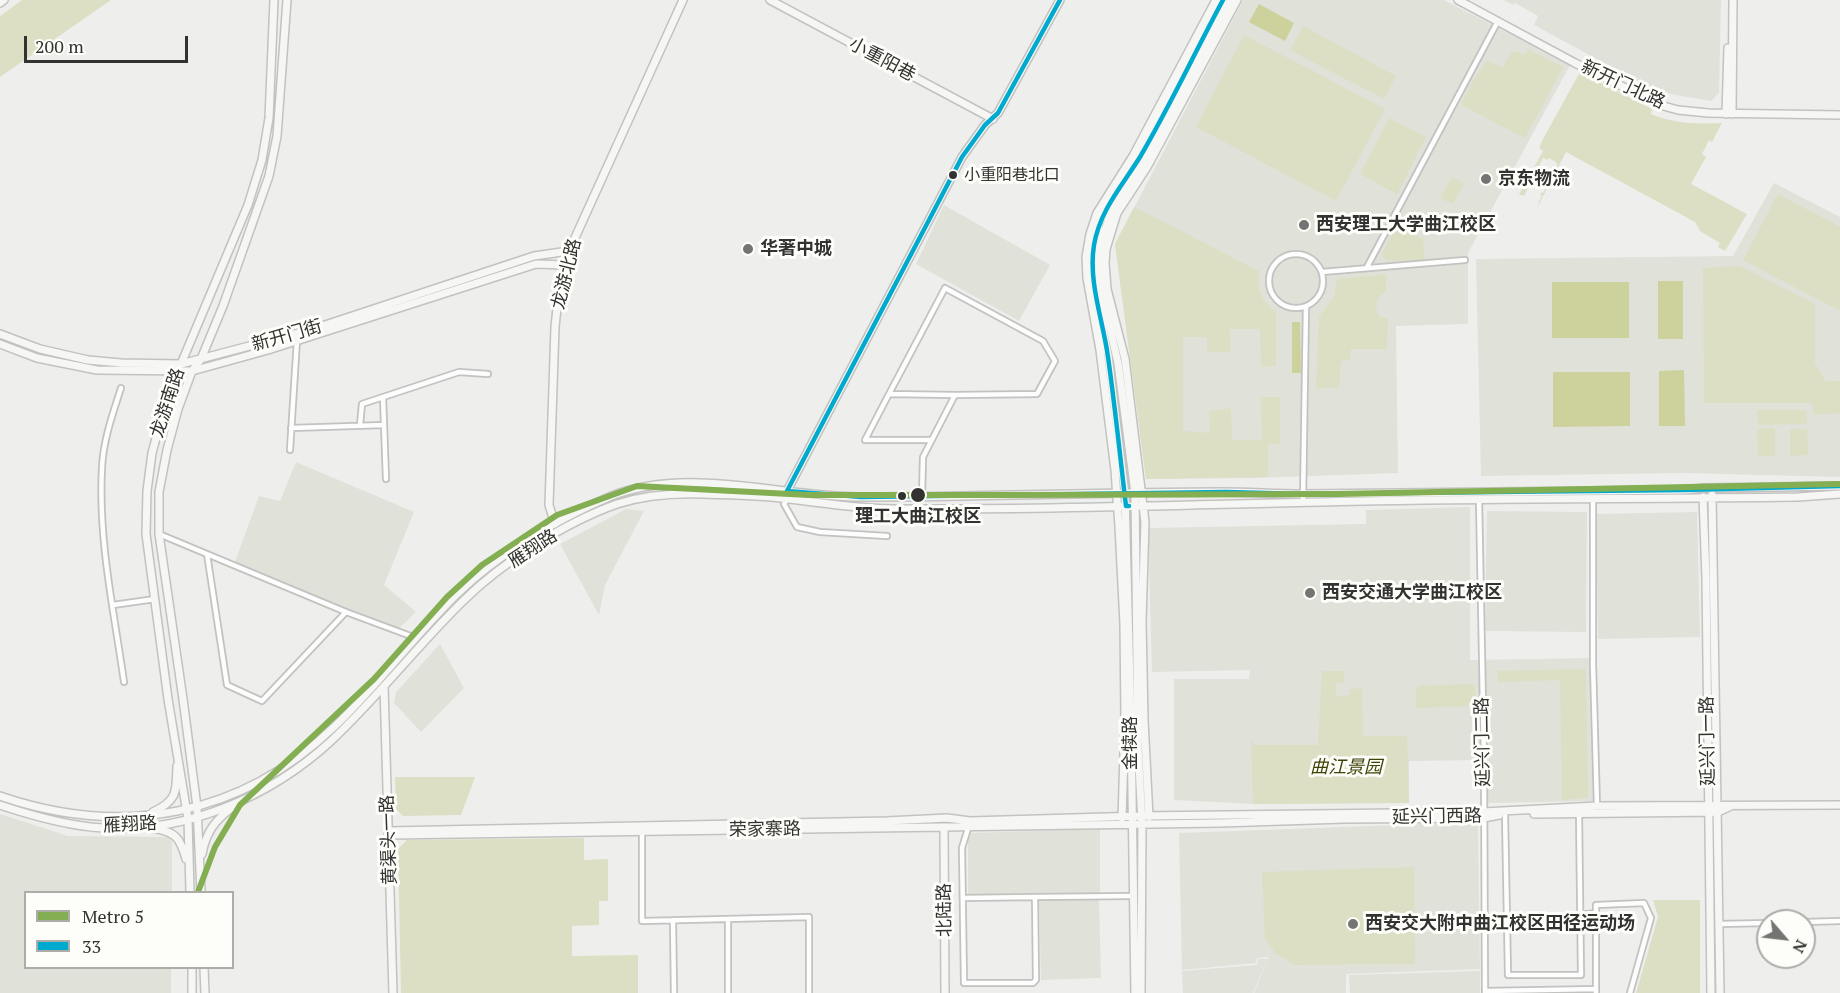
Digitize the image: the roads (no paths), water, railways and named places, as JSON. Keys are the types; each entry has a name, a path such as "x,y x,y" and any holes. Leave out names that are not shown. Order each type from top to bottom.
{"street":[{"path":"0,3 4,0"},
{"name":"龙游南路","path":"189,870 187,809 177,758 146,534 147,491 154,442 174,372 181,364 248,205 262,160 269,118 274,0"},
{"name":"龙游南路","path":"201,891 197,807 159,534 161,477 178,409 192,371 201,359 223,306 269,176 277,136 286,0"},
{"name":"龙游北路","path":"558,532 549,505 555,327 568,251 683,0"},
{"name":"小重阳巷","path":"770,0 993,119"},
{"path":"887,536 820,532 797,527 784,504 962,158 978,133 998,113 1060,0"},
{"path":"1122,818 1125,720 1124,624 1117,506 1099,336 1087,278 1087,245 1102,203 1133,156 1216,0"},
{"name":"金犊路","path":"1135,993 1126,506 1108,355 1092,265 1099,224 1108,204 1135,164 1223,0"},
{"path":"1138,493 1118,363 1099,277 1101,241 1117,201 1145,159 1231,0"},
{"path":"1138,493 1125,359 1107,289 1105,262 1107,243 1118,213 1147,167 1237,0"},
{"name":"新开门北路","path":"1458,0 1651,101 1678,110 1729,114 1840,115"},
{"path":"1729,114 1731,0"},
{"path":"1367,267 1498,21"},
{"name":"新开门街","path":"0,334 40,349 88,360 181,364 310,330 534,256 568,251"},
{"path":"1287,255 1304,255 1318,264 1322,272 1322,288 1313,302 1306,306 1291,308 1277,301 1272,295 1269,280 1273,266 1287,255"},
{"path":"1322,272 1465,260"},
{"name":"新开门街","path":"0,344 37,358 97,370 192,371 536,264 566,265"},
{"path":"889,394 1037,394 1055,361 1043,341 945,288 889,394 866,440 932,440"},
{"path":"1303,502 1306,306"},
{"path":"290,450 297,340"},
{"path":"360,425 362,404 459,372 488,374"},
{"path":"121,388 110,424 102,466 102,542 124,682"},
{"path":"922,496 923,456 955,395"},
{"path":"383,397 386,479"},
{"path":"291,428 384,424"},
{"name":"雁翔路","path":"0,796 65,814 105,817 146,815 197,807 253,786 305,752 358,703 416,638 473,580 555,523 614,495 645,487 704,484 743,486 843,507 873,509 1303,502 1798,498 1840,494"},
{"name":"雁翔路","path":"0,805 47,819 87,826 140,827 198,817 267,789 330,741 473,591 497,573 578,521 612,506 662,494 922,496 1138,493 1304,494 1840,486"},
{"name":"延兴门一路","path":"1703,488 1711,993"},
{"name":"延兴门一路","path":"1712,488 1720,993"},
{"name":"延兴门二路","path":"1475,491 1479,500 1485,992"},
{"name":"金犊路","path":"1138,493 1138,746 1144,819 1141,993"},
{"path":"1593,499 1593,664 1597,806"},
{"path":"159,534 346,612 416,638"},
{"path":"207,554 227,685 262,701 346,612"},
{"path":"112,605 155,599"},
{"name":"黄渠头一路","path":"384,686 393,993"},
{"path":"146,815 165,806 174,796 177,788 177,758"},
{"path":"200,865 205,840 214,824 243,800"},
{"name":"延兴门西路","path":"1483,815 1597,806 1718,808 1840,805"},
{"name":"延兴门西路","path":"1144,819 1483,815 1709,808"},
{"path":"1505,814 1508,975 1581,975 1579,813"},
{"name":"荣家寨路","path":"389,833 947,818 970,820 1122,818 1132,820"},
{"name":"荣家寨路","path":"389,833 944,828 969,825 1144,819"},
{"path":"969,825 962,848 964,983 1033,983 1036,980 1035,897"},
{"path":"140,827 166,830 182,843 189,870 190,891"},
{"name":"北陆路","path":"944,828 945,993"},
{"path":"642,832 642,921 809,917 809,993"},
{"path":"963,898 1132,896"},
{"path":"1485,992 1596,991 1596,905 1644,903 1651,918 1630,993"},
{"path":"1580,915 1596,914"},
{"path":"728,919 728,993"},
{"path":"673,920 674,993"},
{"path":"1816,922 1840,921"},
{"path":"1719,924 1756,923"},
{"path":"192,969 192,993"},
{"path":"204,969 205,993"}],"metro line":[{"name":"5","path":"198,891 215,847 240,805 374,679 447,597 482,565 557,515 637,486 809,495 1008,495 1337,494 1840,484"}],"place":[{"name":"小重阳巷北口","path":"953,175"},
{"name":"京东物流","path":"1486,179"},
{"name":"西安理工大学曲江校区","path":"1304,225"},
{"name":"华著中城","path":"748,249"},
{"name":"理工大曲江校区","path":"918,495"},
{"name":"西安交通大学曲江校区","path":"1310,593"},
{"name":"西安交大附中曲江校区田径运动场","path":"1353,924"}],"park label":[{"name":"曲江景园","path":"1346,768"}]}
